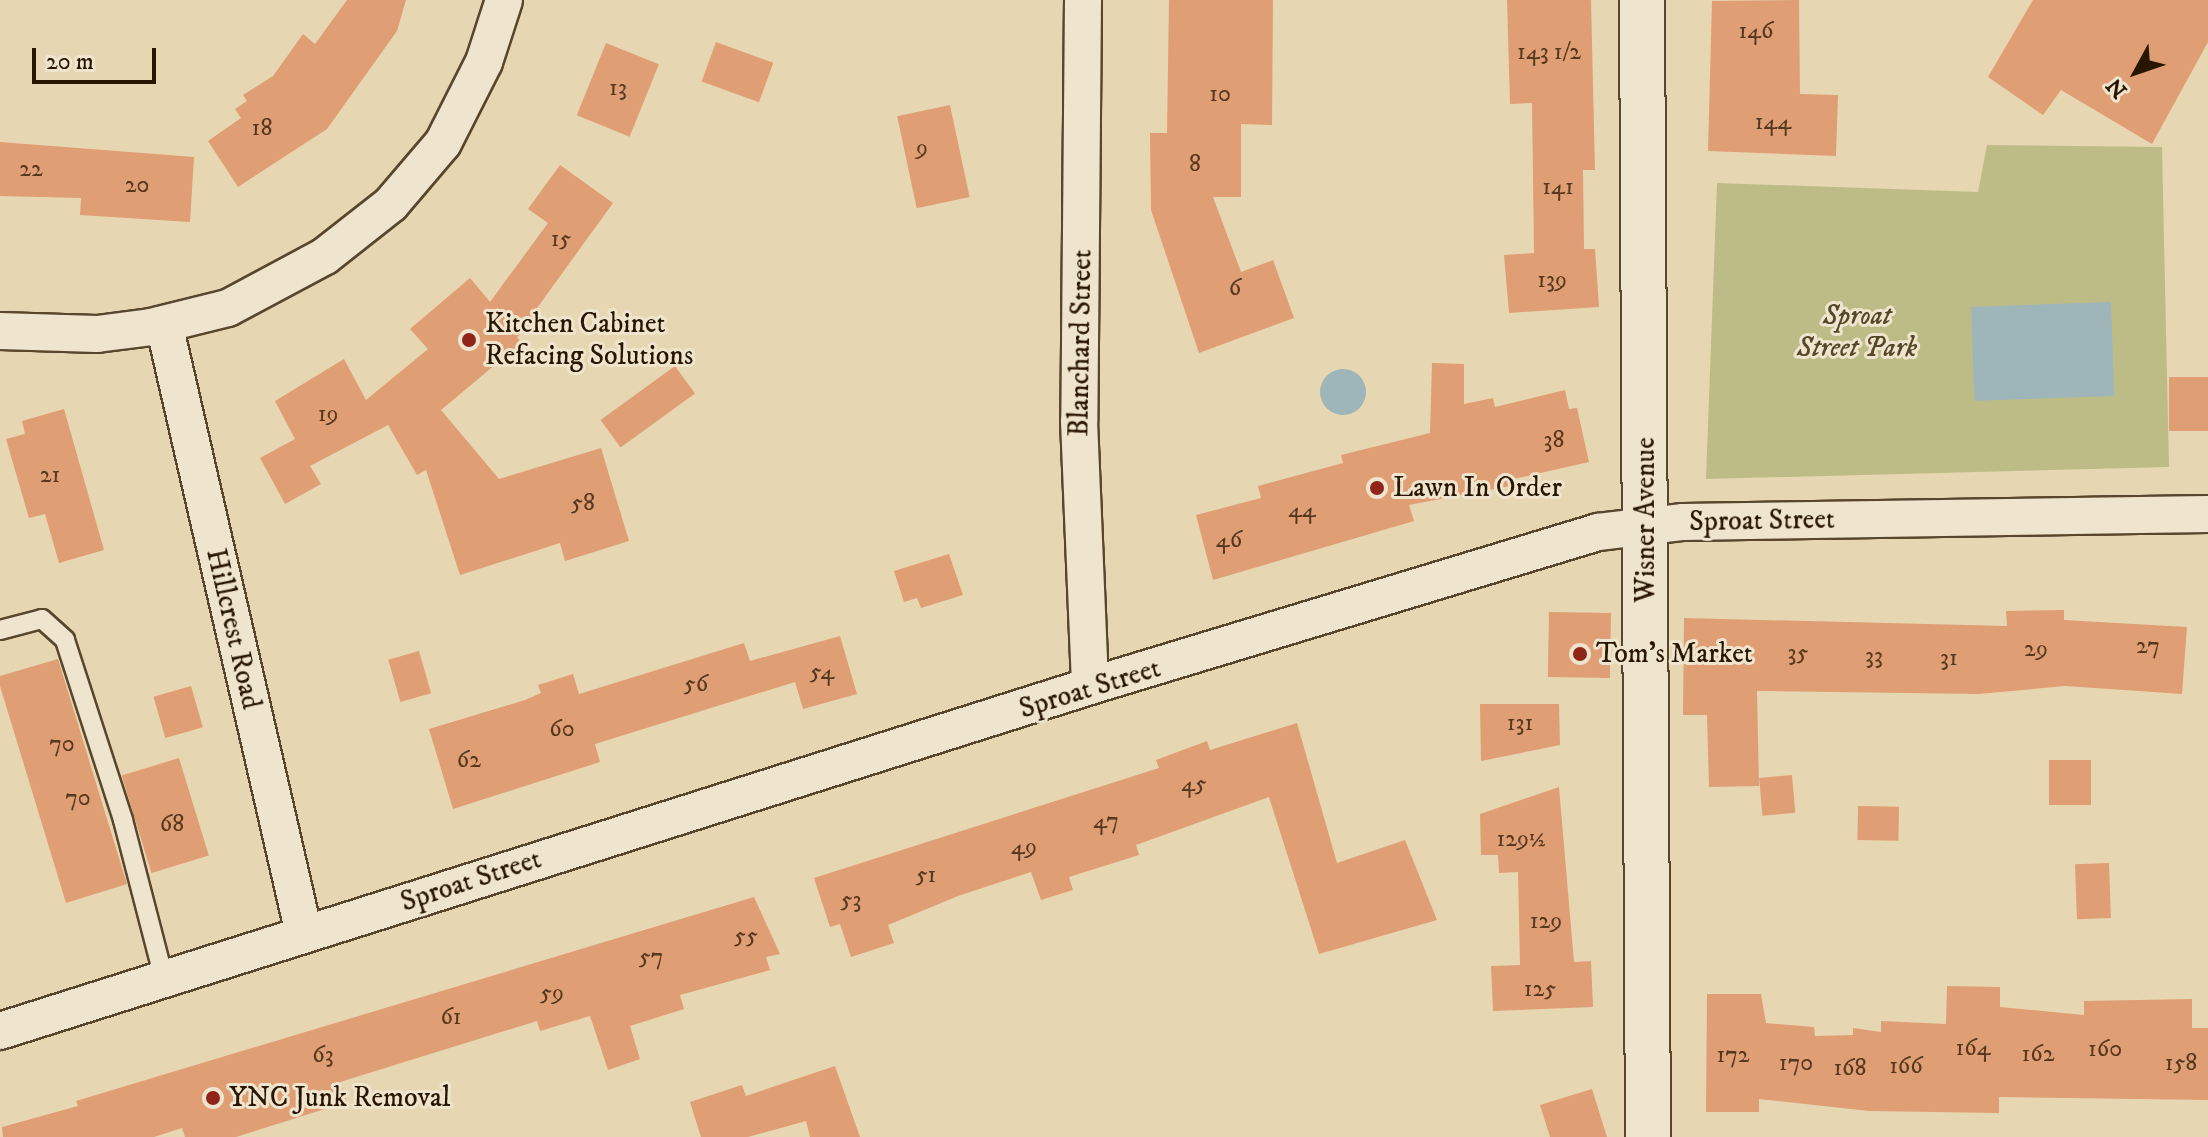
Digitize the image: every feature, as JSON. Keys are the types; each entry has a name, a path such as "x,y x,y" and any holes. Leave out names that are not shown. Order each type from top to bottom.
{"street":[{"path":"0,331 97,334 164,324 261,294 325,256 391,204 443,143 484,62 504,0"},
{"name":"Blanchard Street","path":"1083,0 1079,421 1090,686"},
{"name":"Wisner Avenue","path":"1642,0 1648,1137"},
{"name":"Hillcrest Road","path":"164,324 304,934"},
{"name":"Sproat Street","path":"0,1031 1090,686 1598,532 1647,525 2208,514"}],"lane":[{"path":"0,630 42,619 65,640 123,820 164,978"}],"green space":[{"name":"Sproat Street Park","path":"1987,145 2162,147 2169,467 1706,479 1717,183 1978,192"}],"water":[{"path":"2111,302 2114,396 1974,401 1971,307"},
{"path":"1343,369 1359,376 1366,392 1359,408 1343,415 1327,408 1320,392 1327,376"}],"building":[{"path":"347,0 406,0 397,31 327,129 238,187 208,141 241,118 235,109 247,101 243,95 273,76 303,34 315,44"},
{"path":"1169,0 1273,0 1272,125 1241,124 1241,197 1213,197 1241,272 1273,260 1294,318 1199,353 1151,210 1150,133 1167,133"},
{"path":"1507,0 1591,0 1595,170 1583,170 1584,249 1595,249 1599,307 1509,313 1504,255 1534,253 1532,103 1510,104"},
{"path":"1799,0 1800,94 1838,95 1836,156 1708,151 1712,1"},
{"path":"2033,0 2208,0 2208,42 2152,144 2061,90 2043,115 1988,77"},
{"path":"716,42 773,63 759,102 702,81"},
{"path":"606,43 659,64 630,137 577,115"},
{"path":"950,105 970,197 917,208 897,116"},
{"path":"0,142 194,157 190,222 80,215 81,198 0,196"},
{"path":"560,165 613,203 532,315 537,320 517,337 521,343 441,410 499,479 601,448 629,541 565,561 560,543 460,575 426,470 417,475 388,425 310,466 321,484 285,504 260,458 295,439 275,401 344,359 366,400 428,349 410,329 470,278 490,302 548,223 528,209"},
{"path":"1432,363 1464,364 1464,404 1493,398 1495,407 1565,390 1569,409 1577,408 1589,462 1509,480 1510,486 1409,505 1414,521 1213,580 1196,515 1261,498 1258,486 1343,463 1341,455 1430,433"},
{"path":"675,366 695,394 621,448 601,420"},
{"path":"2169,377 2208,377 2208,431 2169,431"},
{"path":"64,409 104,550 59,563 45,514 29,518 6,439 25,434 22,421"},
{"path":"949,554 963,595 921,608 917,598 904,602 894,571"},
{"path":"2064,610 2064,620 2187,627 2182,694 2065,686 1979,694 1757,691 1759,786 1709,787 1707,715 1683,715 1684,618 2007,626 2006,611"},
{"name":"Tom's Market","path":"1549,612 1611,613 1610,678 1548,677"},
{"path":"840,636 857,694 803,709 795,682 595,744 600,762 453,809 429,729 525,700 541,693 538,685 573,674 579,694 744,643 750,661"},
{"path":"419,651 431,693 400,702 388,660"},
{"path":"58,659 127,884 66,903 0,686 0,676"},
{"path":"191,686 203,727 165,738 154,697"},
{"path":"1480,704 1559,704 1560,745 1481,761"},
{"path":"1297,723 1337,863 1405,840 1437,920 1319,954 1269,797 1136,845 1139,855 1069,877 1073,890 1041,900 1031,872 958,896 888,925 894,943 851,957 840,924 830,927 814,878 1159,768 1156,760 1207,741 1210,750"},
{"path":"179,758 209,856 151,873 122,776"},
{"path":"2049,760 2091,760 2091,805 2049,805"},
{"path":"1792,775 1795,813 1762,816 1759,778"},
{"path":"1559,787 1574,962 1591,961 1593,1007 1493,1011 1491,966 1520,965 1518,872 1499,873 1498,855 1481,855 1480,814"},
{"path":"1858,806 1899,807 1898,841 1857,840"},
{"path":"2109,863 2111,918 2077,919 2075,864"},
{"path":"754,897 780,954 766,957 770,970 680,995 684,1009 630,1026 640,1059 608,1070 590,1016 540,1031 537,1021 340,1082 347,1102 236,1137 185,1137 182,1128 154,1137 3,1137 2,1127 78,1106 76,1101"},
{"path":"1947,986 2000,987 2000,1007 2084,1015 2084,1001 2192,999 2192,1028 2208,1028 2208,1100 1999,1097 1999,1113 1869,1111 1759,1099 1759,1112 1706,1112 1707,994 1761,994 1766,1023 1814,1027 1815,1036 1853,1035 1853,1028 1881,1032 1881,1021 1946,1024"},
{"path":"835,1066 860,1137 810,1137 806,1121 748,1137 701,1137 690,1102 742,1085 746,1096"},
{"path":"1592,1089 1607,1137 1550,1137 1540,1105"}],"place":[{"name":"Kitchen Cabinet Refacing Solutions","path":"469,340"},
{"name":"Lawn In Order","path":"1377,488"},
{"name":"Tom's Market","path":"1580,654"},
{"name":"YNC Junk Removal","path":"213,1098"}]}
